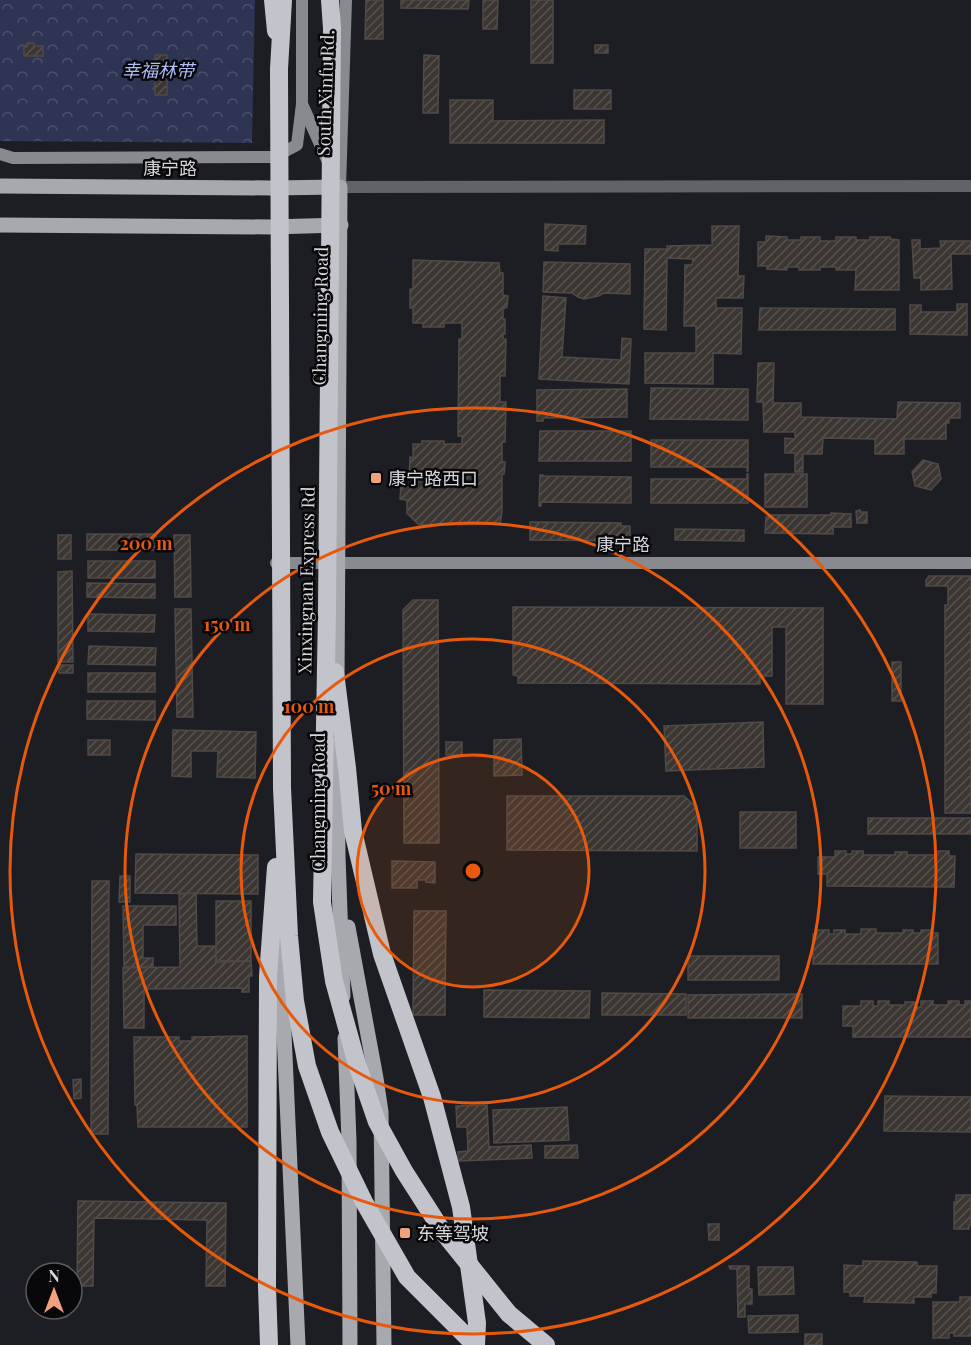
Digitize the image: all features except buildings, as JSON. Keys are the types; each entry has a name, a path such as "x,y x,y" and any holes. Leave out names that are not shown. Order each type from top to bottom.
{"highway":[{"path":"273,0 279,69"},
{"name":"Xinxingnan Express Rd","path":"283,0 279,69 282,788 289,936 295,1001 307,1066 314,1088 330,1132 364,1202 407,1277 475,1345"},
{"name":"Xinxingnan Express Rd","path":"331,0 327,609 322,902 334,981 357,1064 377,1122 404,1171 443,1232 509,1314 546,1345"},
{"path":"327,609 353,831 382,954 432,1097 461,1207 477,1323 475,1345"},
{"path":"268,1345 268,976 282,788"}],"main road":[{"path":"0,154 13,158 274,157 297,145 302,104 302,0"},
{"name":"South Xinfu Rd.","path":"340,188 346,0"},
{"path":"302,104 340,188"},
{"name":"康宁路","path":"0,186 340,188"},
{"path":"271,188 276,865 298,1345"},
{"name":"Changming Road","path":"340,188 337,564 338,874 349,1141 350,1345"},
{"path":"0,225 340,225"},
{"name":"康宁路","path":"275,563 971,563"},
{"path":"338,874 381,1112 384,1345"}],"street":[{"path":"340,188 971,186"}],"green space":[{"name":"幸福林带","path":"0,0 255,0 252,143 0,141"}],"place":[{"name":"康宁路西口","path":"376,478"},
{"name":"东等驾坡","path":"405,1233"}]}
